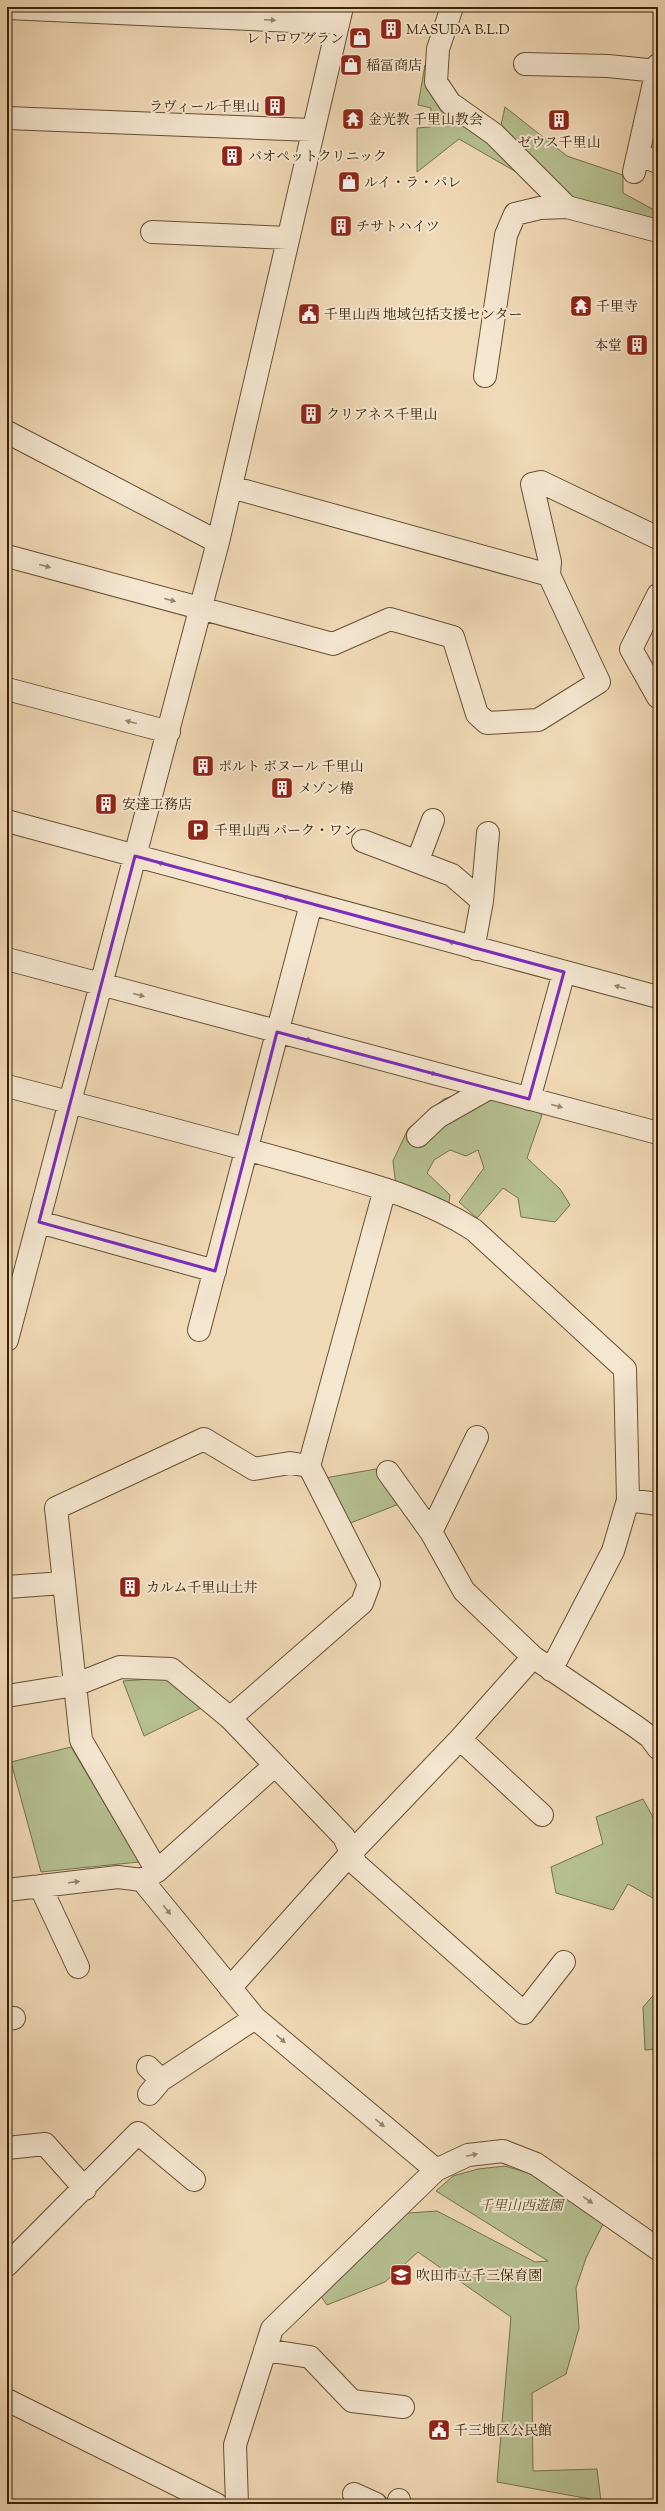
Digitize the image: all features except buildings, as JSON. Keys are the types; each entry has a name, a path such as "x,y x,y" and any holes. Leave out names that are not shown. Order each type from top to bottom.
{"street":[{"path":"452,7 438,49 436,82 450,103 494,134 567,207"},
{"path":"7,8 340,15 312,130 218,542 7,1340"},
{"path":"525,64 657,68 643,163"},
{"path":"7,118 312,130"},
{"path":"485,376 506,236 515,214 540,208 567,207 658,231"},
{"path":"152,232 288,238"},
{"path":"7,432 218,542"},
{"path":"7,556 333,644 390,619 454,637 477,714 486,723 538,720 599,682 549,575 550,562 532,484 541,482 658,538"},
{"path":"231,488 549,575"},
{"path":"658,595 631,649 658,697"},
{"path":"7,689 169,732"},
{"path":"418,860 433,820"},
{"path":"7,821 658,997"},
{"path":"476,949 474,939 482,901 488,833"},
{"path":"363,841 418,860 452,874 482,901"},
{"path":"199,1330 311,904"},
{"path":"7,959 658,1133"},
{"path":"529,1099 564,972"},
{"path":"7,1086 246,1149 384,1189 450,1215 474,1230 625,1369 628,1500 614,1551 551,1670"},
{"path":"418,1136 438,1117 489,1088"},
{"path":"230,1718 362,1603 369,1584 309,1466 384,1189"},
{"path":"39,1222 215,1271"},
{"path":"431,1532 478,1437"},
{"path":"309,1466 290,1463 254,1469 204,1439 56,1508 81,1740 150,1876 230,1988 255,2018 436,2170"},
{"path":"388,1472 431,1532 464,1591 533,1657 650,1737 658,1748"},
{"path":"628,1500 658,1504"},
{"path":"7,1587 63,1583"},
{"path":"230,1988 351,1853 460,1739 533,1657"},
{"path":"7,1696 75,1685 120,1667 171,1669 230,1718 274,1766 344,1837 356,1864 524,2013 564,1962"},
{"path":"460,1739 542,1815"},
{"path":"7,1890 118,1877 150,1876 274,1766"},
{"path":"40,1886 78,1967"},
{"path":"153,2081 255,2018"},
{"path":"7,2265 85,2189 138,2133 194,2180"},
{"path":"7,2148 45,2144 85,2189"},
{"path":"236,2504 235,2445 272,2329 436,2170 468,2155 503,2151 536,2164 658,2249"},
{"path":"265,2350 310,2357 352,2401 403,2407"},
{"path":"7,2400 216,2504"},
{"path":"354,2494 376,2504"}],"highlighted area":[{"path":"135,856 564,972 529,1099 277,1032 215,1271 39,1222"}],"green space":[{"path":"425,65 427,79 492,140 530,180 459,139 417,172 417,128 430,127 431,108 418,105"},
{"path":"505,107 567,156 623,175 623,193 658,212 658,220 572,198 501,125"},
{"path":"473,1089 512,1089 542,1115 527,1158 560,1189 570,1205 555,1222 521,1217 518,1198 503,1188 477,1218 459,1202 484,1168 478,1150 466,1156 450,1150 434,1160 427,1173 450,1195 448,1209 396,1186 393,1161 408,1129 444,1099"},
{"path":"376,1469 399,1504 348,1524 325,1478"},
{"path":"165,1678 201,1708 144,1736 123,1681"},
{"path":"71,1747 139,1862 41,1872 11,1762"},
{"path":"643,1799 658,1826 658,1901 628,1884 613,1910 556,1893 551,1867 603,1844 596,1817"},
{"path":"658,1990 658,2049 645,2050 643,2007"},
{"name":"千里山西遊園","path":"505,2166 535,2175 603,2224 586,2258 576,2288 579,2328 566,2374 532,2393 533,2471 597,2469 601,2501 497,2482 511,2317 418,2252 385,2282 327,2305 320,2295 408,2213 437,2211 535,2262 548,2261 436,2191 453,2176 478,2169"}],"place":[{"name":"MASUDA B.L.D","path":"391,29"},
{"name":"レトロワグラン","path":"360,38"},
{"name":"稲冨商店","path":"351,65"},
{"name":"ラヴィール千里山","path":"275,106"},
{"name":"金光教 千里山教会","path":"353,119"},
{"name":"ゼウス千里山","path":"559,120"},
{"name":"バオペットクリニック","path":"232,156"},
{"name":"ルイ・ラ・パレ","path":"349,182"},
{"name":"チサトハイツ","path":"341,226"},
{"name":"千里寺","path":"581,306"},
{"name":"千里山西 地域包括支援センター","path":"309,314"},
{"name":"本堂","path":"637,345"},
{"name":"クリアネス千里山","path":"311,414"},
{"name":"ポルト ボヌール 千里山","path":"203,766"},
{"name":"メゾン椿","path":"282,788"},
{"name":"安達工務店","path":"106,804"},
{"name":"千里山西 パーク・ワン","path":"198,830"},
{"name":"カルム千里山土井","path":"130,1587"},
{"name":"吹田市立千三保育園","path":"401,2275"},
{"name":"千三地区公民館","path":"439,2430"}]}
